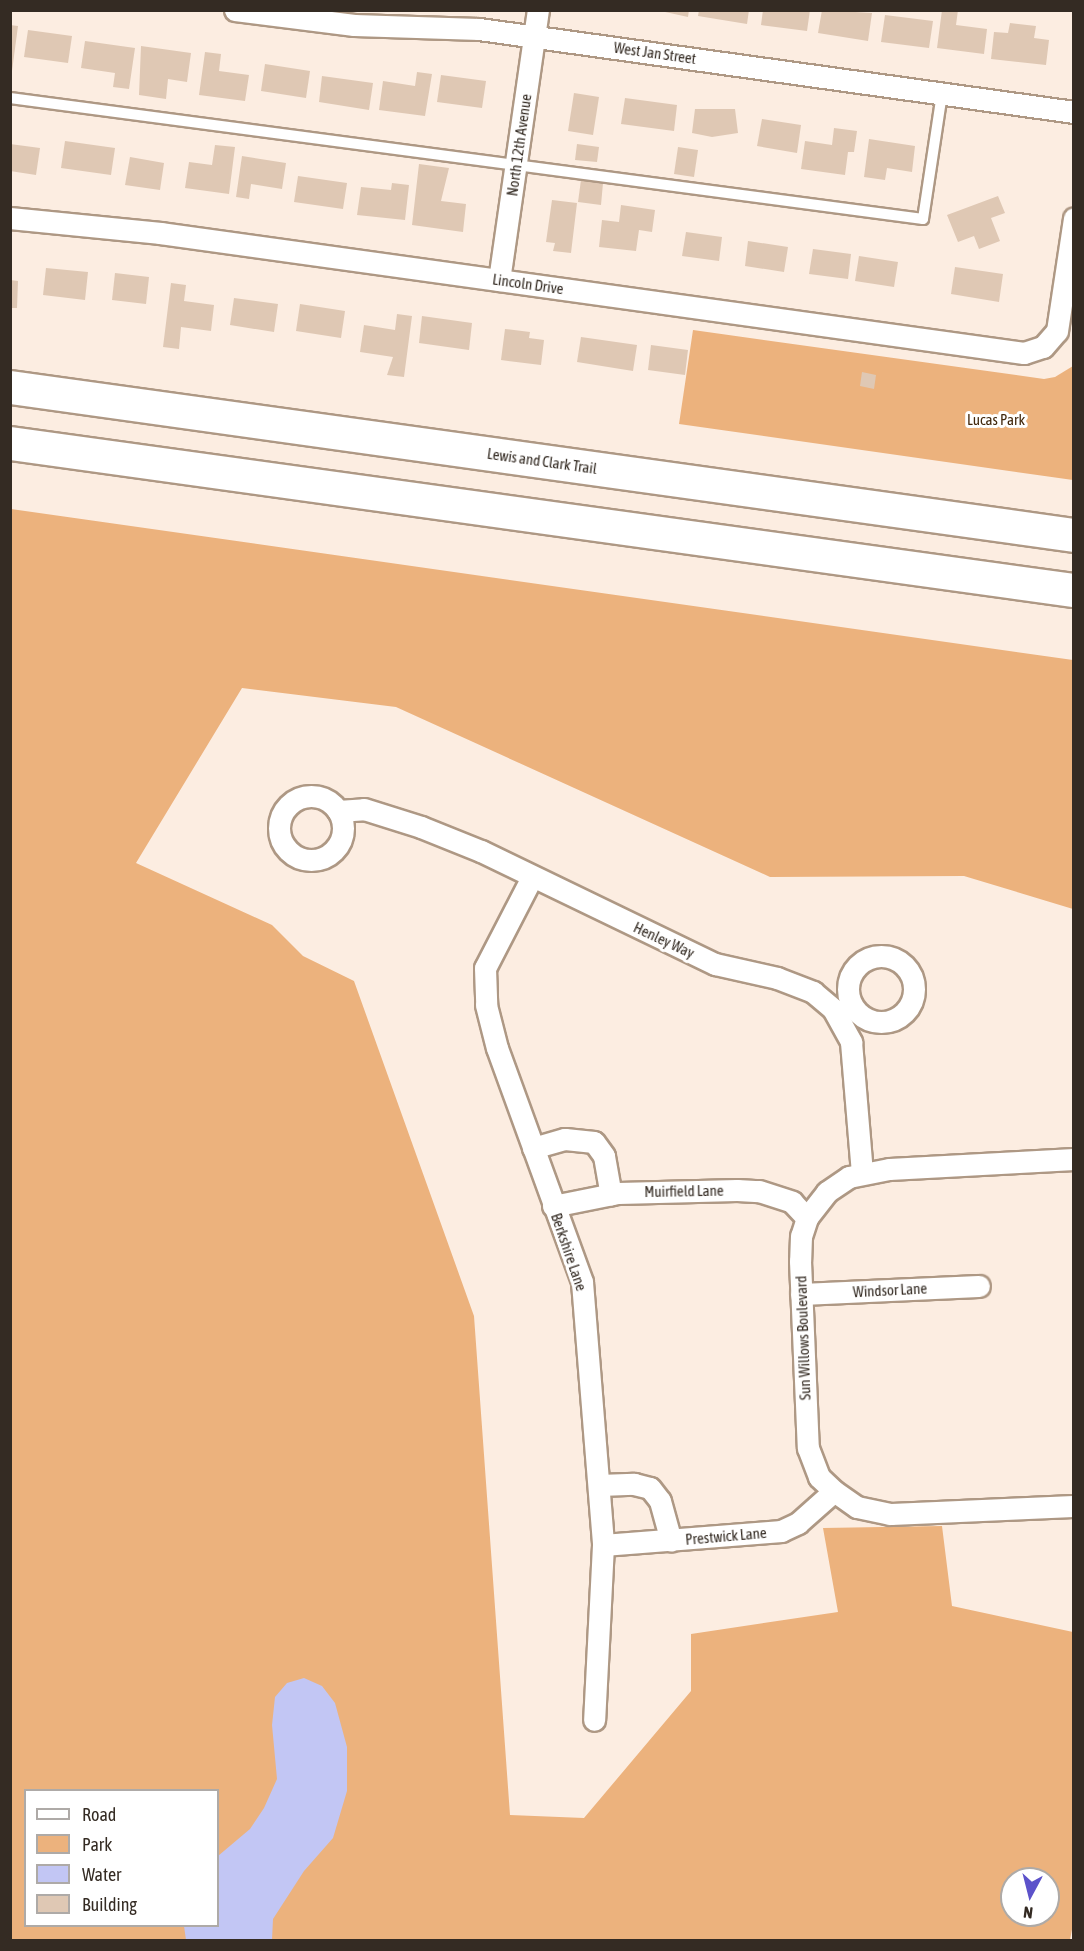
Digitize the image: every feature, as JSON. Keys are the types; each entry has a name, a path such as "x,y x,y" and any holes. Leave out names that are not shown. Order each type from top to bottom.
{"highway":[{"name":"Lewis and Clark Trail","path":"10,387 1074,535"},
{"path":"10,443 1074,590"}],"street":[{"name":"West Jan Street","path":"235,10 324,22 439,25 534,36 1074,112"},
{"name":"North 12th Avenue","path":"499,280 538,10"},
{"name":"Lincoln Drive","path":"10,218 160,233 1023,353 1043,347 1057,331 1074,218"},
{"name":"Henley Way","path":"338,811 364,809 421,827 716,964 777,978 813,992 850,1017 862,1173"},
{"name":"Berkshire Lane","path":"532,877 485,968 484,985 497,1048 582,1282 603,1545 594,1720"},
{"path":"532,1148 565,1139 594,1142 604,1156 611,1194"},
{"name":"Sun Willows Boulevard","path":"1074,1160 862,1173 836,1183 807,1218 801,1236 801,1294 808,1448 819,1477 857,1507 890,1514 1074,1506"},
{"name":"Muirfield Lane","path":"554,1206 611,1194 759,1191 792,1202 807,1218"},
{"name":"Windsor Lane","path":"801,1294 979,1286"},
{"path":"598,1485 634,1484 650,1488 660,1501 671,1541"},
{"name":"Prestwick Lane","path":"603,1545 782,1531 798,1523 834,1491"}],"lane":[{"path":"10,98 516,163 924,219 942,93"}],"green space":[{"name":"Lucas Park","path":"693,330 1044,379 1055,377 1073,366 1073,480 679,424"},
{"path":"11,509 1073,660 1073,909 964,876 770,877 396,707 242,688 136,863 272,925 303,956 354,981 474,1316 510,1815 584,1818 691,1691 691,1634 838,1612 823,1528 942,1526 952,1606 1073,1632 1074,1919 1070,1940 11,1940"}],"water":[{"path":"304,1678 322,1686 335,1703 347,1747 347,1791 333,1838 304,1871 273,1919 272,1940 186,1940 184,1927 219,1927 219,1855 250,1829 264,1808 277,1779 272,1725 275,1697 287,1683"}],"building":[{"path":"656,10 689,10 688,17"},
{"path":"699,10 749,10 747,24 698,16"},
{"path":"763,10 810,10 807,31 761,25"},
{"path":"822,10 872,13 868,41 818,33"},
{"path":"942,10 958,10 956,25 987,29 984,54 937,48"},
{"path":"885,15 933,21 929,48 881,42"},
{"path":"1010,23 1036,26 1034,38 1049,40 1046,65 991,59 994,32 1008,33"},
{"path":"10,25 18,26 12,71 10,70"},
{"path":"28,30 72,36 68,63 24,57"},
{"path":"85,41 135,48 129,89 113,87 115,73 81,68"},
{"path":"141,46 191,53 187,82 168,79 166,99 139,95"},
{"path":"205,52 221,54 219,71 249,75 245,101 199,95"},
{"path":"265,64 310,71 306,98 261,91"},
{"path":"417,72 432,74 425,116 379,110 383,81 415,86"},
{"path":"441,75 486,81 482,108 437,102"},
{"path":"322,76 373,83 369,110 319,102"},
{"path":"574,93 599,97 593,135 568,131"},
{"path":"625,98 677,105 674,131 621,124"},
{"path":"695,109 735,109 738,133 712,137 692,133"},
{"path":"762,119 801,125 797,153 757,146"},
{"path":"834,128 857,131 854,152 848,152 845,175 801,169 805,141 832,145"},
{"path":"869,139 915,146 912,172 887,168 885,180 864,177"},
{"path":"65,141 115,148 111,175 61,168"},
{"path":"10,144 40,148 36,175 10,171"},
{"path":"577,144 599,147 597,162 575,160"},
{"path":"215,145 235,147 229,194 185,188 189,162 212,165"},
{"path":"678,147 698,150 694,177 674,174"},
{"path":"242,156 286,163 282,189 251,184 249,199 236,197"},
{"path":"130,157 164,163 160,190 125,185"},
{"path":"419,164 449,168 441,201 466,204 463,232 412,225"},
{"path":"298,176 347,183 343,209 294,202"},
{"path":"581,180 603,183 601,205 578,202"},
{"path":"392,183 409,185 405,220 357,215 361,187 391,190"},
{"path":"998,196 1005,213 991,218 1000,241 979,249 974,236 958,242 947,215"},
{"path":"552,200 577,203 571,253 553,251 555,243 546,242"},
{"path":"621,205 655,210 652,232 639,230 636,251 599,247 602,220 619,222"},
{"path":"686,232 722,237 719,261 682,256"},
{"path":"748,241 788,247 784,272 745,266"},
{"path":"813,249 851,254 848,279 809,274"},
{"path":"859,256 898,262 894,287 855,281"},
{"path":"955,267 1003,274 999,302 951,294"},
{"path":"46,268 88,272 85,300 43,295"},
{"path":"115,273 149,277 146,304 112,300"},
{"path":"10,280 18,281 17,308 10,308"},
{"path":"171,283 186,285 184,301 214,305 211,331 181,327 179,349 163,347"},
{"path":"234,298 278,304 274,332 230,325"},
{"path":"300,304 345,311 341,338 296,331"},
{"path":"397,314 412,316 404,377 387,375 393,357 360,352 364,325 395,330"},
{"path":"422,316 472,323 469,350 419,343"},
{"path":"505,329 530,332 529,338 544,340 541,365 501,360"},
{"path":"581,337 637,345 633,371 577,362"},
{"path":"651,345 688,350 685,375 648,370"},
{"path":"862,372 876,375 874,389 860,386"}]}
